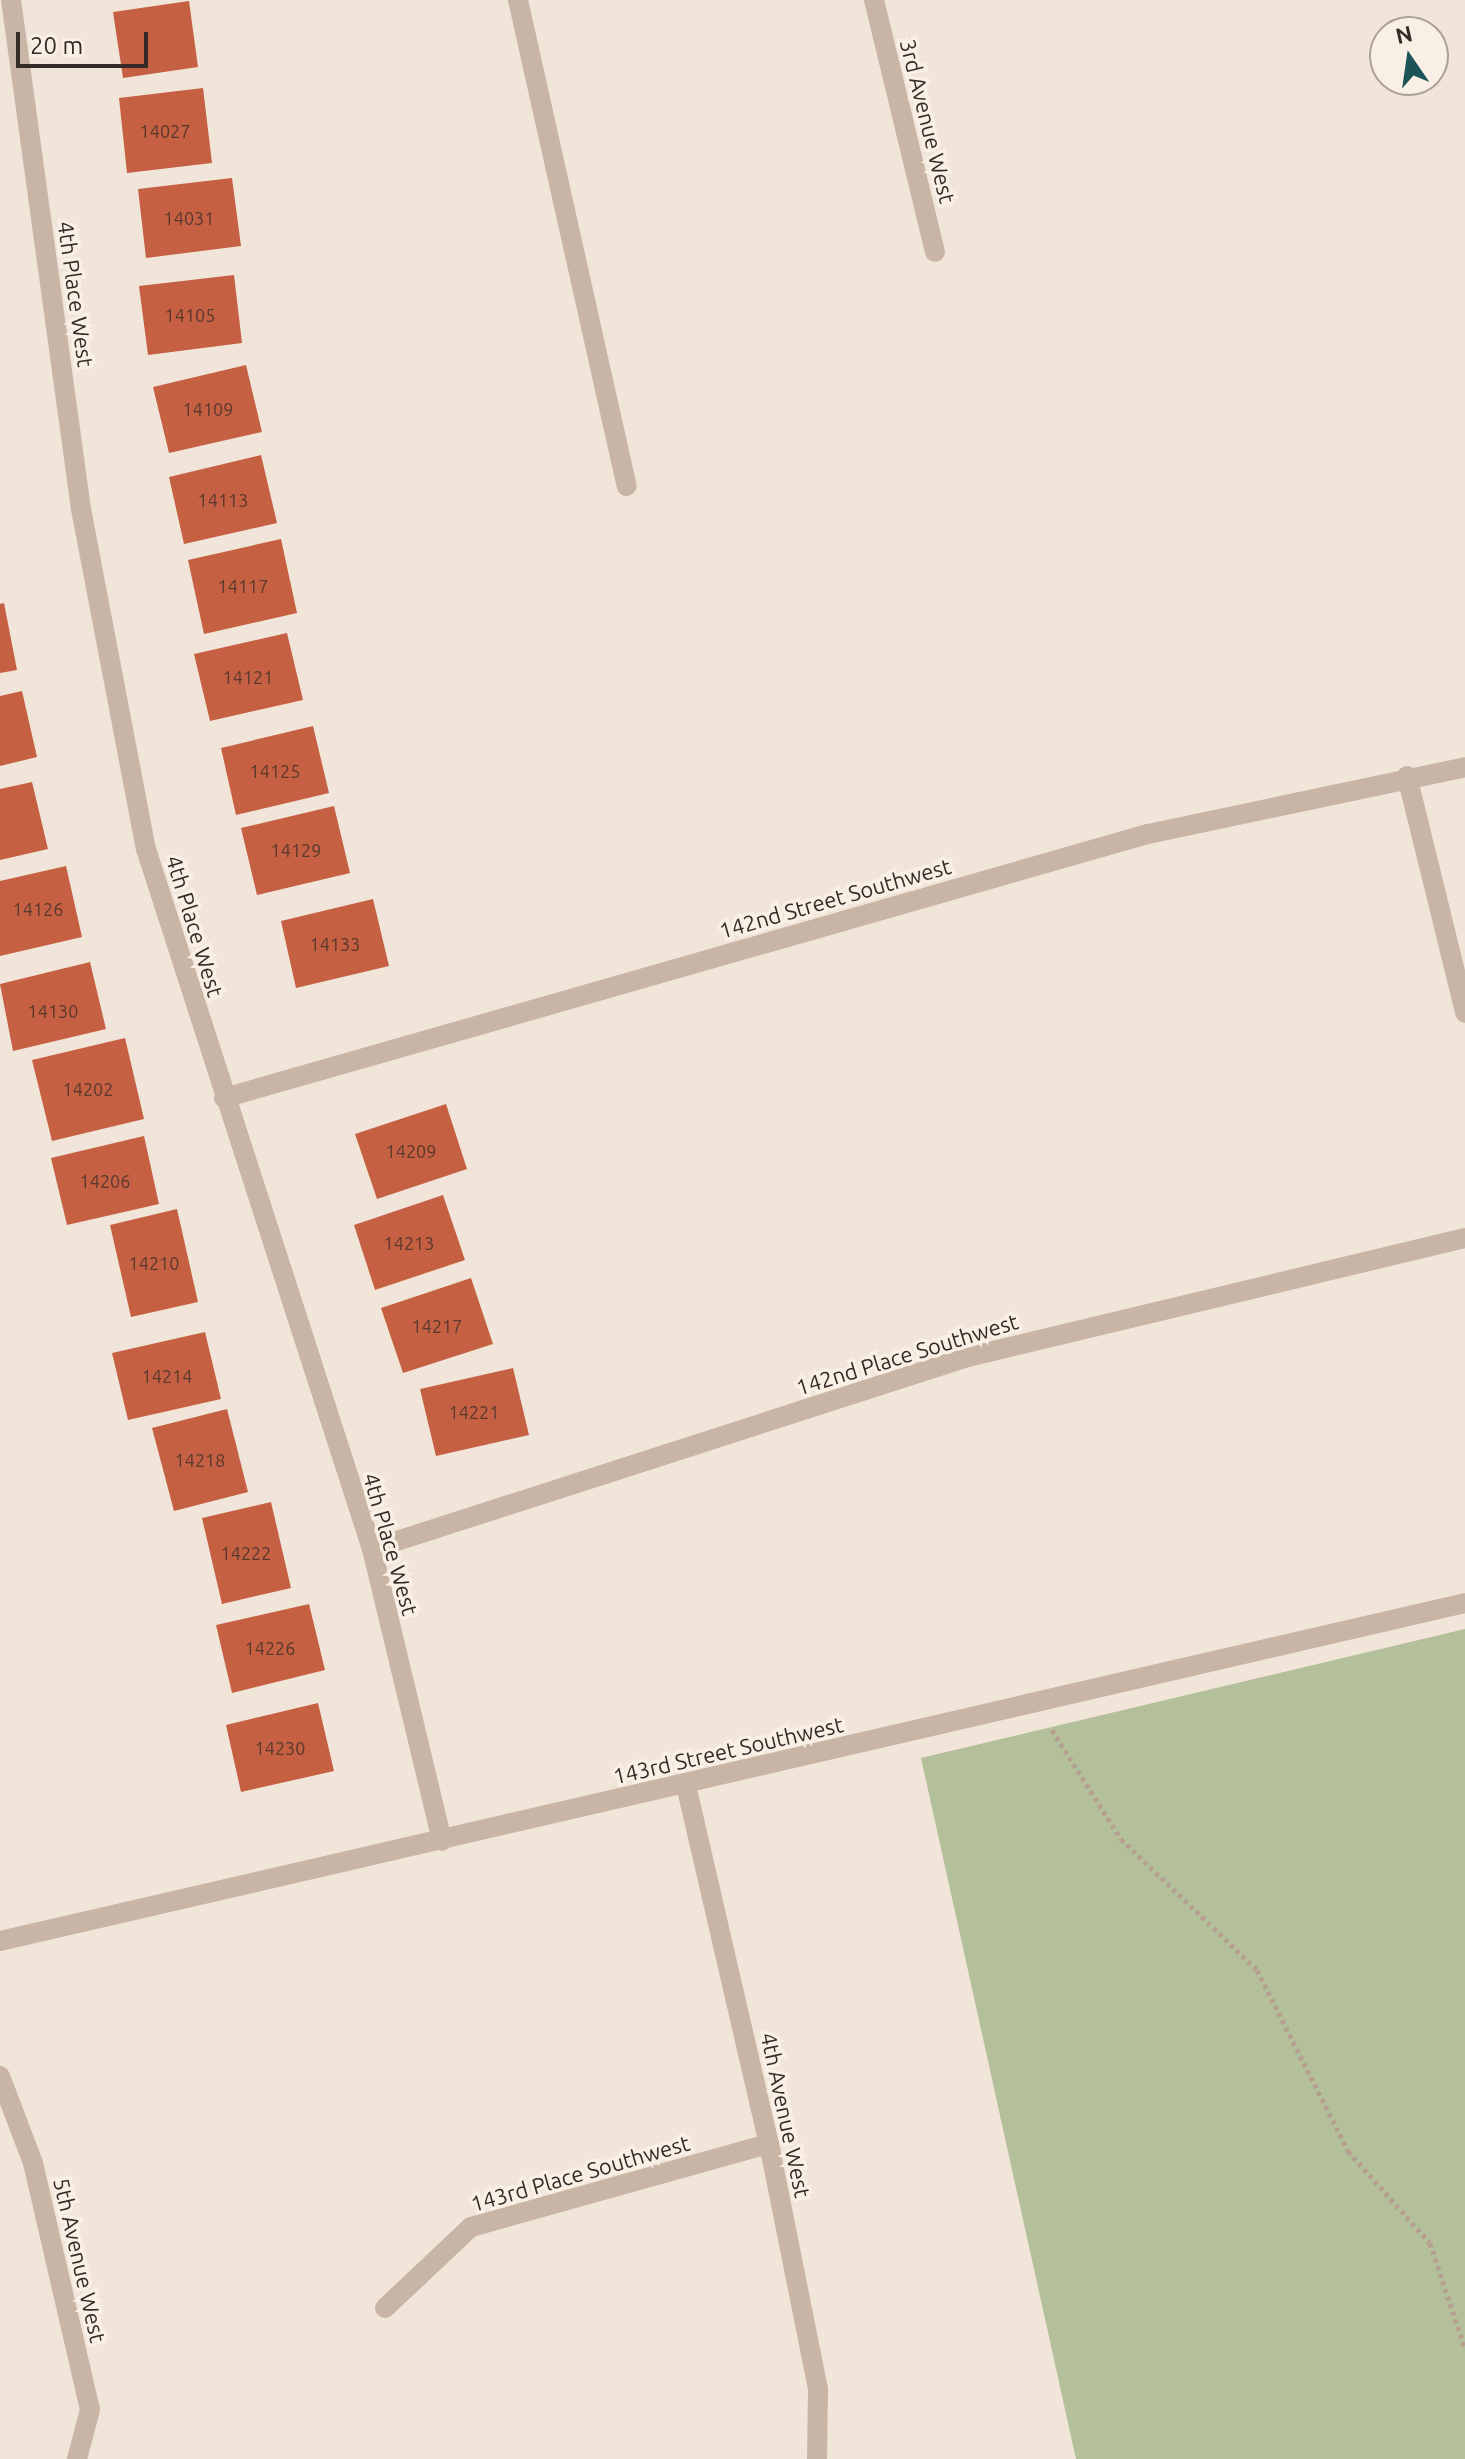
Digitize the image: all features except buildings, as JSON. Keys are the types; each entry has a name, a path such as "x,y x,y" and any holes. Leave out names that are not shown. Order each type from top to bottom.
{"street":[{"name":"4th Place West","path":"11,0 81,509 140,818 224,1098 372,1549 442,1841"},
{"path":"518,0 627,486"},
{"name":"3rd Avenue West","path":"874,0 935,252"},
{"name":"142nd Street Southwest","path":"224,1098 1148,834 1407,776 1465,767"},
{"path":"1407,776 1465,1013"},
{"name":"142nd Place Southwest","path":"372,1549 968,1357 1465,1238"},
{"name":"143rd Street Southwest","path":"0,1941 1465,1603"},
{"name":"4th Avenue West","path":"686,1785 769,2144 818,2390 817,2459"},
{"name":"5th Avenue West","path":"0,2076 33,2163 90,2410 77,2459"},
{"name":"143rd Place Southwest","path":"385,2308 471,2227 769,2144"}],"path":[{"path":"1035,1703 1121,1839 1257,1970 1348,2151 1430,2243 1465,2349"}],"green space":[{"path":"1465,1629 1465,2459 1076,2459 921,1758"}]}
